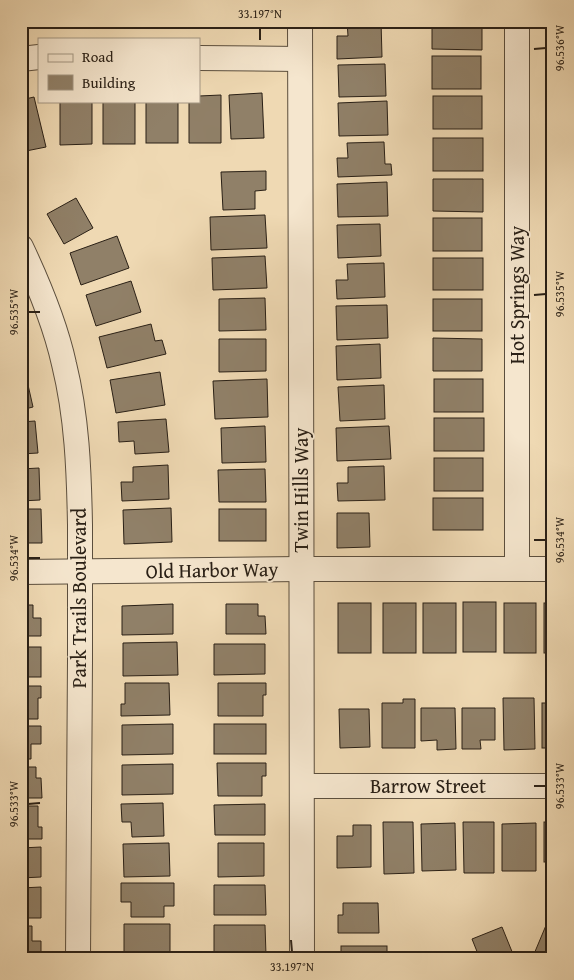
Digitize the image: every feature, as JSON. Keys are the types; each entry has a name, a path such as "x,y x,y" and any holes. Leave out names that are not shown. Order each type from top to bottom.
{"street":[{"name":"Twin Hills Way","path":"300,21 302,959"},
{"name":"Hot Springs Way","path":"517,21 517,569"},
{"path":"21,59 38,57"},
{"path":"200,58 300,59"},
{"name":"Park Trails Boulevard","path":"21,247 43,296 55,330 71,397 76,434 79,473 80,572 78,959"},
{"name":"Old Harbor Way","path":"21,572 553,569"},
{"name":"Barrow Street","path":"303,786 553,786"}],"building":[{"path":"21,21 29,21 29,25 21,25"},
{"path":"37,21 71,21 71,25 38,26"},
{"path":"78,21 109,21 109,24 78,25"},
{"path":"118,21 151,21 151,24 118,25"},
{"path":"158,21 190,21 190,24 158,25"},
{"path":"198,21 231,21 231,24 198,25"},
{"path":"238,21 271,21 271,23 238,24"},
{"path":"347,21 381,21 382,57 337,59 337,36 348,36"},
{"path":"432,21 482,21 482,50 432,49"},
{"path":"432,56 481,56 481,89 432,89"},
{"path":"385,64 386,96 339,97 338,65"},
{"path":"262,93 264,138 231,139 229,95"},
{"path":"221,95 221,143 189,143 189,102 200,102 200,96"},
{"path":"433,96 482,96 482,129 433,129"},
{"path":"34,97 46,147 21,152 21,100"},
{"path":"387,101 388,135 339,136 338,103"},
{"path":"60,102 92,102 92,144 60,145"},
{"path":"103,102 135,102 135,144 103,144"},
{"path":"146,102 178,102 178,143 146,143"},
{"path":"433,138 483,138 483,171 433,171"},
{"path":"384,142 385,164 391,164 392,175 338,177 337,158 348,158 347,143"},
{"path":"266,171 266,190 255,191 255,209 223,210 221,172"},
{"path":"433,179 483,179 483,212 433,211"},
{"path":"387,182 388,216 338,217 337,184"},
{"path":"76,198 93,228 64,244 47,214"},
{"path":"265,215 267,248 211,250 210,217"},
{"path":"433,218 482,218 482,251 433,251"},
{"path":"380,224 381,256 338,258 337,225"},
{"path":"117,236 129,268 81,285 70,253"},
{"path":"265,256 267,288 213,290 212,258"},
{"path":"433,258 483,258 483,290 433,290"},
{"path":"384,263 385,297 337,299 336,280 348,280 347,264"},
{"path":"131,281 141,312 96,326 86,295"},
{"path":"265,298 266,330 219,331 219,299"},
{"path":"433,299 482,299 482,331 433,331"},
{"path":"387,305 388,338 337,340 336,306"},
{"path":"151,324 155,341 162,340 166,354 107,368 99,337"},
{"path":"433,338 482,339 482,371 433,371"},
{"path":"219,339 266,339 266,371 219,372"},
{"path":"380,344 381,378 337,380 336,346"},
{"path":"160,372 165,405 116,413 110,380"},
{"path":"26,376 33,407 21,410 21,377"},
{"path":"267,379 268,417 215,419 213,381"},
{"path":"434,379 483,379 483,412 434,412"},
{"path":"384,385 385,419 340,421 338,387"},
{"path":"434,418 484,418 484,451 434,451"},
{"path":"166,419 169,452 135,454 134,441 119,442 118,422"},
{"path":"35,421 38,453 21,454 21,422"},
{"path":"265,426 266,462 222,463 221,428"},
{"path":"389,426 391,459 337,461 336,428"},
{"path":"434,458 483,458 483,491 434,491"},
{"path":"168,465 169,499 122,501 121,482 133,482 133,467"},
{"path":"384,466 385,500 338,501 337,483 348,483 348,467"},
{"path":"39,468 40,500 21,501 21,469"},
{"path":"265,469 266,502 219,502 218,470"},
{"path":"433,498 483,498 483,530 433,530"},
{"path":"171,508 172,542 124,544 123,510"},
{"path":"21,509 41,509 42,543 21,543"},
{"path":"219,509 266,509 266,541 219,541"},
{"path":"337,513 369,513 370,547 337,548"},
{"path":"463,602 496,602 496,652 463,652"},
{"path":"338,603 371,603 371,653 338,653"},
{"path":"383,603 416,603 416,653 383,653"},
{"path":"423,603 456,603 456,653 423,653"},
{"path":"504,603 536,603 536,653 504,653"},
{"path":"544,603 553,603 553,653 544,653"},
{"path":"173,604 173,634 122,635 122,606"},
{"path":"226,604 258,604 258,616 265,616 266,634 226,634"},
{"path":"21,605 33,605 33,618 41,618 41,636 21,636"},
{"path":"177,642 178,675 123,676 123,643"},
{"path":"214,644 265,644 265,674 214,675"},
{"path":"21,647 41,647 41,677 21,677"},
{"path":"125,683 169,683 170,715 121,716 121,704 125,704"},
{"path":"218,683 266,683 266,695 263,695 263,716 218,716"},
{"path":"21,686 41,686 41,698 38,698 38,719 21,719"},
{"path":"503,698 534,698 535,749 504,750"},
{"path":"403,699 415,699 415,748 382,748 382,703 403,703"},
{"path":"542,703 553,703 553,748 542,748"},
{"path":"421,708 455,708 456,749 437,750 437,740 421,741"},
{"path":"462,708 495,708 495,740 480,740 481,749 462,749"},
{"path":"339,709 369,709 370,747 340,748"},
{"path":"173,724 173,754 122,755 122,725"},
{"path":"214,724 266,724 266,754 214,754"},
{"path":"21,726 41,726 41,744 31,744 31,759 21,759"},
{"path":"217,763 266,763 266,776 262,776 262,796 218,796"},
{"path":"173,764 173,794 122,795 122,765"},
{"path":"21,767 36,767 36,778 41,778 42,798 21,798"},
{"path":"163,803 164,836 132,837 131,822 122,822 121,804"},
{"path":"265,804 265,835 215,835 214,805"},
{"path":"21,806 38,806 38,827 42,827 42,839 21,839"},
{"path":"383,822 413,822 414,873 384,874"},
{"path":"463,822 494,822 494,873 464,873"},
{"path":"544,822 553,822 553,862 544,862"},
{"path":"455,823 456,870 422,871 421,824"},
{"path":"536,823 536,871 502,871 502,824"},
{"path":"353,825 371,825 371,867 337,868 337,836 353,836"},
{"path":"169,843 170,876 124,877 123,844"},
{"path":"218,843 264,843 264,876 218,877"},
{"path":"41,847 41,877 21,878 21,848"},
{"path":"121,883 174,883 174,906 164,906 164,917 131,917 131,902 121,902"},
{"path":"214,885 265,885 266,915 214,915"},
{"path":"41,887 41,918 21,918 21,888"},
{"path":"343,903 378,903 379,933 338,933 338,915 343,915"},
{"path":"547,923 553,926 553,959 544,959 534,954"},
{"path":"124,924 170,924 170,956 124,957"},
{"path":"214,925 265,925 266,955 214,956"},
{"path":"21,926 32,926 32,941 41,941 41,959 21,959"},
{"path":"502,927 515,959 480,959 472,939"},
{"path":"341,946 387,946 387,959 341,959"}]}
